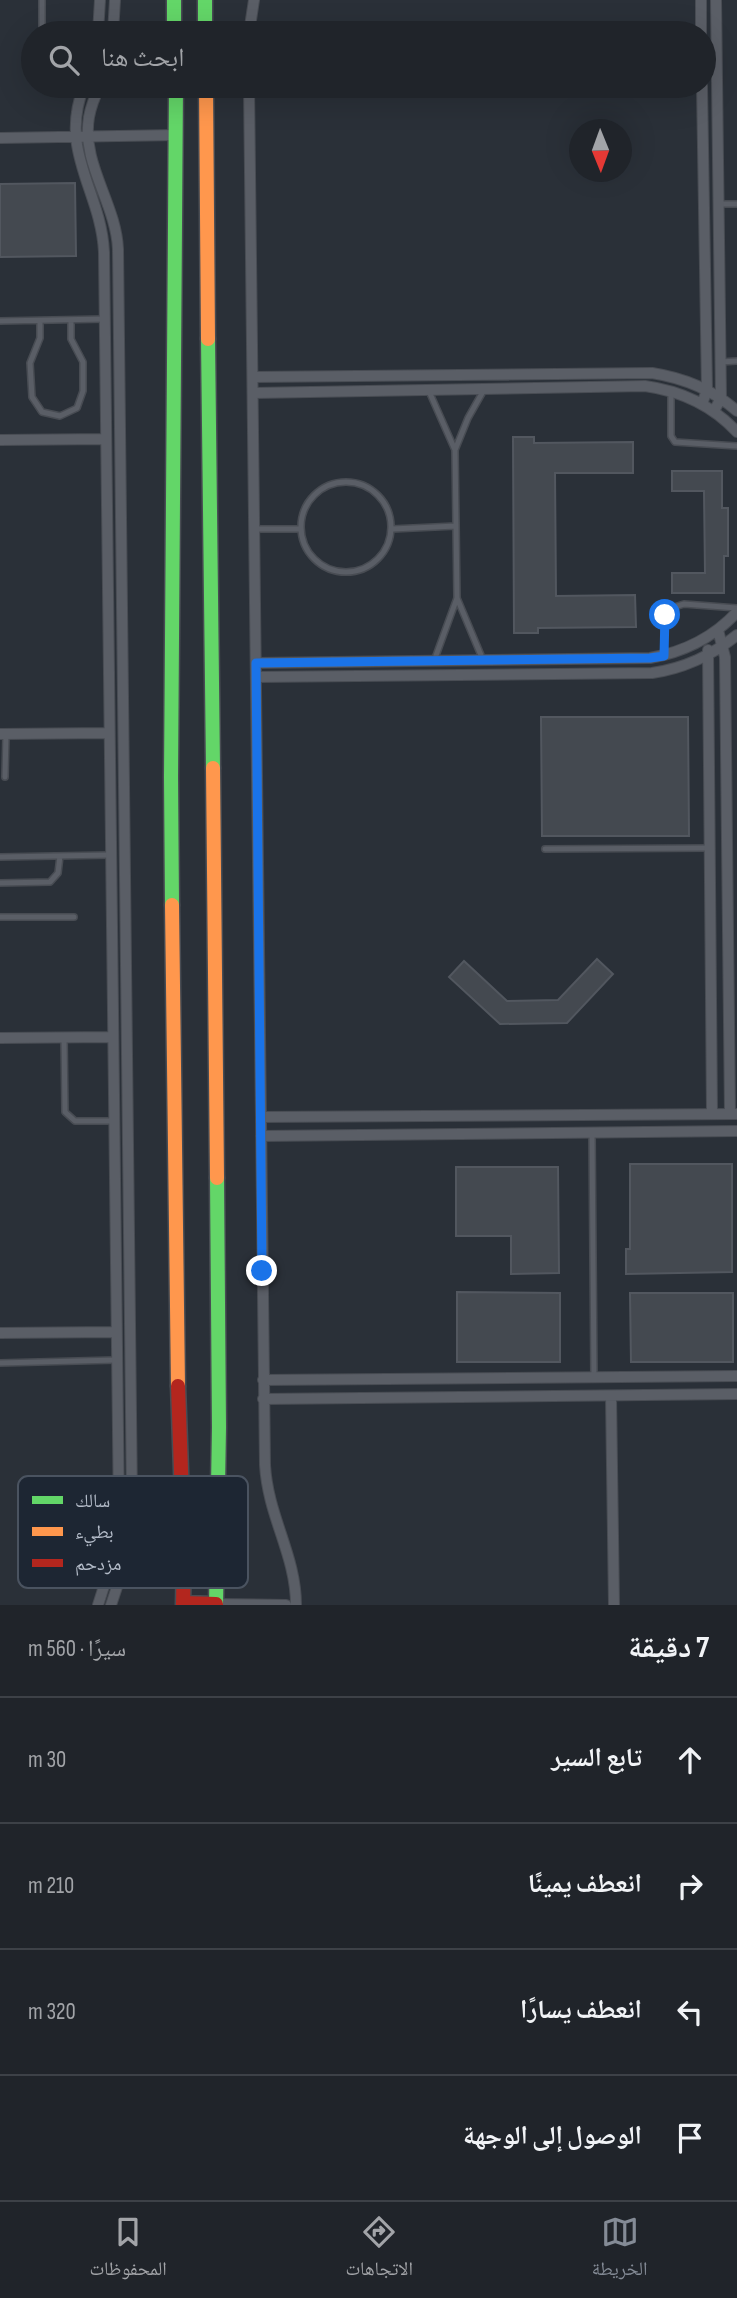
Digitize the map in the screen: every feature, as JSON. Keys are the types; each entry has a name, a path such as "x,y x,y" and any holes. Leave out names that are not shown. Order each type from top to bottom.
{"street":[{"path":"99,21 100,0"},
{"path":"113,21 114,0"},
{"path":"174,0 174,21"},
{"path":"205,0 205,21"},
{"path":"251,21 254,0"},
{"path":"701,0 701,21"},
{"path":"714,411 721,398 716,0"},
{"path":"81,98 75,136 79,163 103,234 118,1476"},
{"path":"95,98 88,136 96,173 114,218 117,249 132,1476"},
{"path":"176,98 171,777 181,1476"},
{"path":"206,98 218,1476"},
{"path":"249,98 263,1399 268,1494 293,1570 296,1605"},
{"path":"702,98 707,390 702,404"},
{"path":"0,138 177,135"},
{"path":"253,377 636,372 668,375 707,390 737,411"},
{"path":"253,393 630,385 671,391 702,404 737,432"},
{"path":"0,440 106,439"},
{"path":"256,663 635,659 664,656 706,639 737,610"},
{"path":"261,1117 733,1114 730,1077 733,978 724,646 718,630"},
{"path":"256,677 638,674 667,671 709,655 737,635"},
{"path":"706,639 709,655 712,1114"},
{"path":"3,734 109,733"},
{"path":"0,1037 112,1037"},
{"path":"711,1077 730,1077"},
{"path":"261,1136 737,1131"},
{"path":"0,1333 115,1332"},
{"path":"263,1380 737,1376"},
{"path":"263,1399 737,1394"},
{"path":"611,1396 614,1605"},
{"path":"98,1605 103,1588"},
{"path":"111,1605 117,1588"},
{"path":"183,1604 286,1605"}],"lane":[{"path":"42,0 42,21"},
{"path":"718,204 737,204"},
{"path":"40,321 40,338 30,359 32,397 42,412 60,416 76,408 83,391 83,362 72,343 71,320"},
{"path":"0,321 105,320"},
{"path":"720,362 737,361"},
{"path":"434,662 457,598 455,450 468,418 485,388"},
{"path":"428,389 455,450"},
{"path":"671,391 671,433 675,442 737,446"},
{"path":"346,482 364,486 379,496 389,512 391,529 387,547 375,562 359,571 341,573 315,561 304,547 300,529 303,511 313,495 328,485 346,482"},
{"path":"391,529 456,526"},
{"path":"254,529 300,529"},
{"path":"457,598 483,661"},
{"path":"664,656 664,619 671,608 684,604 737,610"},
{"path":"725,682 737,682"},
{"path":"3,734 5,777"},
{"path":"545,849 710,848"},
{"path":"0,857 110,855"},
{"path":"0,883 50,882 58,873 60,856"},
{"path":"0,917 74,917"},
{"path":"64,1037 65,1112 75,1121 112,1121"},
{"path":"592,1132 594,1378"},
{"path":"0,1363 116,1360"}],"building":[{"path":"75,183 76,256 0,257 0,184"},
{"path":"513,437 534,437 534,443 633,442 633,473 555,473 556,596 635,595 636,627 538,628 538,633 514,633"},
{"path":"672,471 722,471 722,508 728,508 728,556 724,556 724,593 672,593 672,573 705,573 704,491 672,491"},
{"path":"541,717 688,717 689,836 542,836"},
{"path":"597,959 613,974 567,1023 500,1024 449,977 464,961 507,1001 558,1000"},
{"path":"630,1164 732,1164 732,1272 626,1274 626,1249 630,1249"},
{"path":"456,1167 558,1167 559,1273 511,1274 511,1236 456,1236"},
{"path":"457,1292 560,1293 560,1362 457,1362"},
{"path":"630,1293 733,1293 733,1362 631,1362"}],"traffic: fast":[{"path":"174,0 174,21"},
{"path":"205,0 205,21"},
{"path":"172,905 176,98"},
{"path":"208,339 213,768"},
{"path":"217,1178 218,1476"},
{"path":"216,1588 216,1605"}],"traffic: slow":[{"path":"206,98 208,339"},
{"path":"213,768 217,1178"},
{"path":"172,905 178,1386"}],"traffic: jam":[{"path":"178,1386 181,1476"},
{"path":"183,1588 183,1605"},
{"path":"183,1603 216,1604"}],"route":[{"path":"262,1271 256,663 650,658 664,656 665,615"}]}
